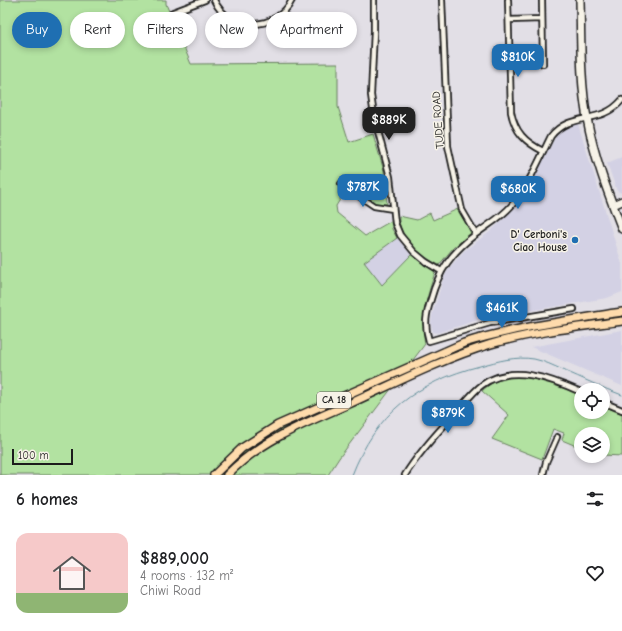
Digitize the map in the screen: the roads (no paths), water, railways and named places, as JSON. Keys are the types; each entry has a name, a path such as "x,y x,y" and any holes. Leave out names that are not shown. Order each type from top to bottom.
{"main road":[{"name":"CA 18","path":"214,475 242,448 278,425 464,343 490,335 530,326 622,312"},
{"name":"CA 18","path":"227,475 248,455 282,433 449,359 492,344 531,335 622,321"}],"street":[{"path":"173,12 205,0"},
{"path":"214,0 220,9 235,20 252,24 266,22"},
{"path":"284,12 292,0"},
{"path":"374,0 371,96 374,116 390,177 395,223 407,244 426,262 441,271"},
{"name":"TUDE ROAD","path":"442,0 448,146 462,210 476,234"},
{"path":"508,0 510,112 512,121 522,137 532,146 543,152"},
{"path":"542,0 544,64"},
{"path":"580,0 582,65 587,118 595,151 622,229"},
{"path":"509,20 542,19"},
{"path":"574,309 490,323 429,341 426,331 426,314 441,271 461,246 494,221 518,198 526,187 551,136 561,125 611,110 622,100"},
{"path":"341,184 374,206 393,209"},
{"path":"613,205 622,201"},
{"path":"404,475 430,441 482,385 493,378 503,375 532,375 545,378 574,389"},
{"path":"610,405 622,410"},
{"path":"543,475 546,462 557,437"}],"waterway":[{"path":"352,475 373,434 386,417 401,403 418,391 437,381 480,366 514,359 534,359 622,395"}],"place":[{"name":"D' Cerboni's Ciao House","path":"575,240"}]}
